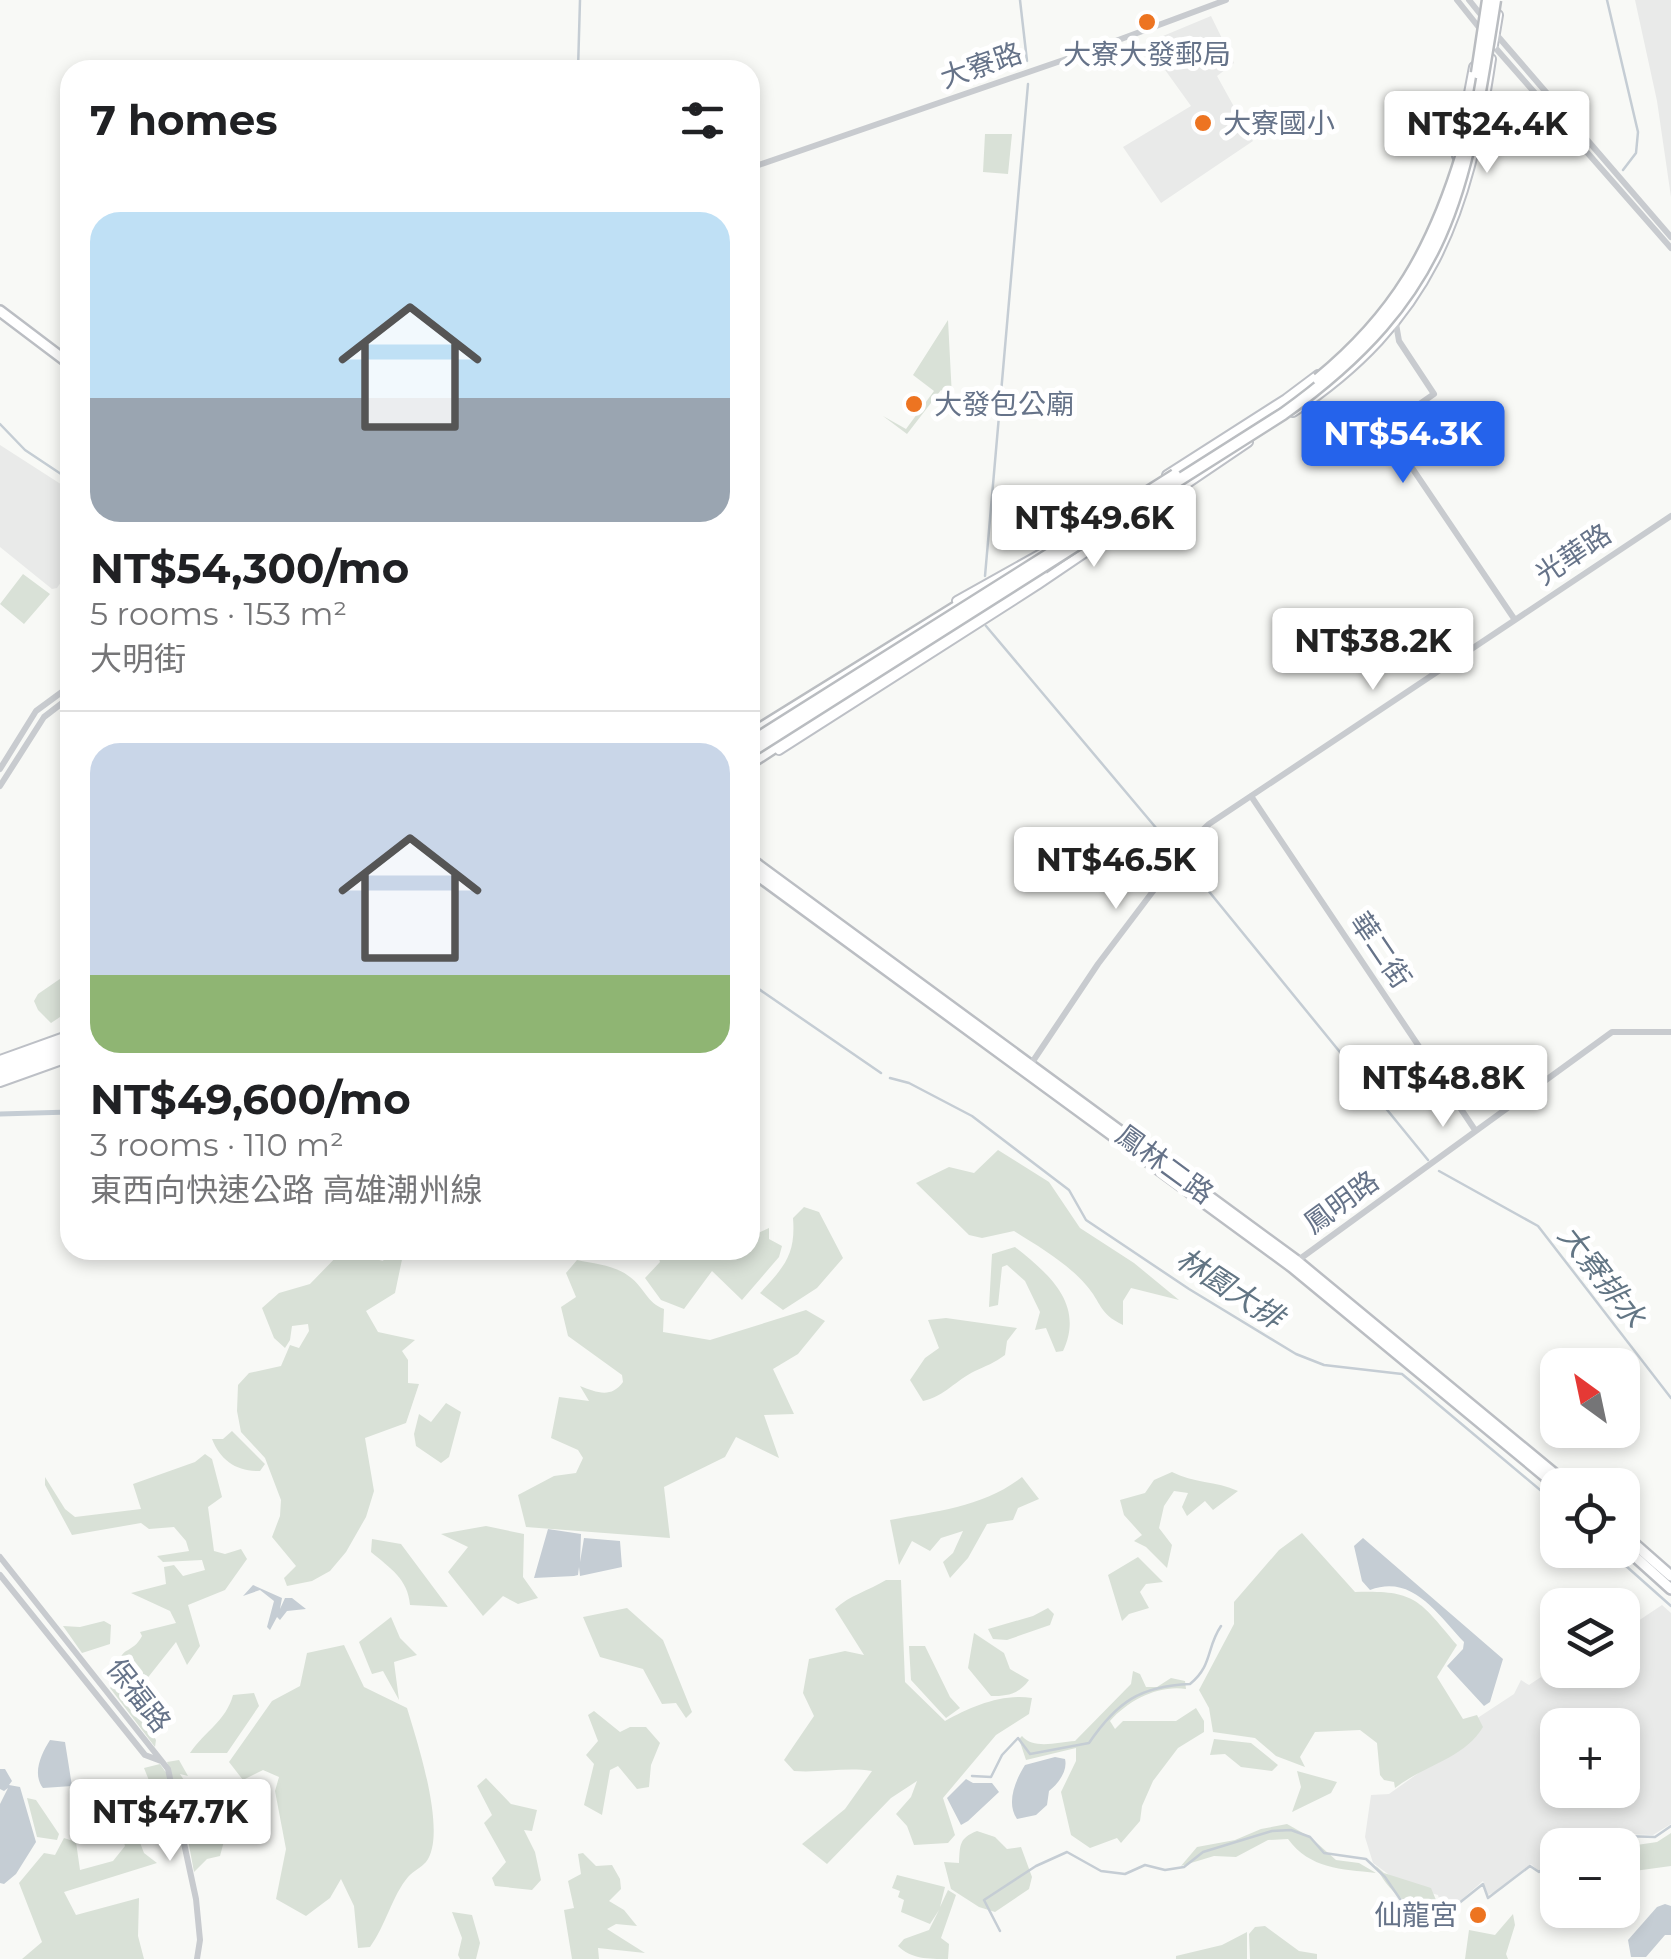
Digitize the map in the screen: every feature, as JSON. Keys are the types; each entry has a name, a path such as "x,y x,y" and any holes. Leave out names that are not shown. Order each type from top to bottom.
{"highway":[{"path":"760,746 1308,396 1386,326 1436,250 1454,206 1470,151 1492,0"},
{"path":"760,737 1280,408 1332,368 1380,321 1429,246 1446,204 1463,150 1492,0"},
{"path":"760,758 1099,531"},
{"path":"760,727 1038,562"},
{"path":"0,1064 60,1043"},
{"path":"0,1079 60,1058"}],"main road":[{"path":"760,727 1286,399 1329,365 1376,318 1426,245 1462,136 1481,16 1492,0"},
{"path":"760,760 1037,585 1347,374 1419,290 1460,207 1495,33 1492,0"},
{"path":"0,307 60,353"},
{"name":"鳳林二路","path":"760,867 1028,1069"},
{"name":"鳳林二路","path":"760,877 1294,1264 1547,1468"},
{"name":"鳳林二路","path":"1294,1264 1540,1472"},
{"path":"1640,1549 1671,1576"},
{"path":"1640,1561 1671,1588"}],"street":[{"name":"大寮路","path":"760,165 1226,0"},
{"path":"1458,0 1671,248"},
{"path":"1469,0 1671,237"},
{"path":"1392,298 1399,341 1434,394 1385,428 1515,620"},
{"name":"光華路","path":"1028,1069 1098,964 1191,841 1220,816 1671,516"},
{"path":"0,769 36,711 60,693"},
{"path":"0,786 44,716 60,704"},
{"name":"華二街","path":"1250,796 1475,1130"},
{"name":"鳳明路","path":"1294,1264 1612,1032 1671,1032"},
{"name":"保福路","path":"0,1557 161,1761"},
{"name":"保福路","path":"0,1575 145,1755 161,1761"},
{"path":"161,1761 170,1774 196,1899 200,1940 197,1959"}],"shaded area":[{"path":"1635,0 1671,0 1671,197 1657,101"},
{"name":"大寮國小","path":"1211,16 1234,63 1217,76 1253,141 1161,203 1123,147 1191,106 1163,67 1151,41"},
{"path":"985,134 1012,134 1008,174 983,172"},
{"path":"948,320 952,397 941,390 907,434 883,416 906,429 934,391 913,375"},
{"path":"0,445 60,484 60,584 52,589 0,547"},
{"path":"23,574 50,594 24,624 0,604"},
{"path":"60,979 60,1017 51,1023 38,1010 34,1001"},
{"path":"998,1150 1049,1182 1080,1228 1134,1263 1179,1300 1131,1288 1123,1301 1123,1325 1109,1316 1086,1285 1052,1255 1014,1231 982,1238 969,1235 916,1183 949,1167 974,1173"},
{"path":"804,1207 819,1212 843,1258 817,1288 783,1310 760,1293 787,1260 793,1218"},
{"path":"769,1228 769,1239 782,1246 779,1257 742,1300 712,1271 684,1309 661,1300 645,1278 660,1262 760,1260 760,1232"},
{"path":"1015,1247 1051,1279 1066,1305 1070,1319 1063,1351 1056,1352 1046,1328 1035,1330 1040,1312 1025,1281 1007,1265 1002,1267 998,1305 989,1307 992,1254"},
{"path":"333,1260 402,1260 395,1293 366,1311 378,1332 415,1340 402,1351 408,1360 408,1383 419,1384 406,1423 365,1438 374,1491 366,1517 346,1552 330,1571 312,1581 287,1586 284,1578 296,1566 272,1537 281,1500 265,1458 241,1432 238,1385 249,1373 281,1366 290,1345 299,1348 309,1331 308,1324 292,1326 285,1348 274,1338 262,1308 279,1293 310,1284"},
{"path":"577,1260 611,1267 635,1281 653,1303 664,1309 663,1332 710,1340 806,1310 825,1321 798,1354 773,1369 794,1414 764,1415 779,1458 736,1437 725,1457 664,1487 670,1538 526,1527 518,1495 554,1476 576,1473 583,1458 578,1450 551,1438 559,1397 589,1401 580,1386 608,1392 623,1382 622,1375 568,1336 561,1307 576,1297 566,1273"},
{"path":"946,1318 1017,1328 1007,1341 1005,1355 923,1401 910,1380 925,1358 939,1348 928,1320"},
{"path":"446,1403 461,1412 449,1457 441,1463 416,1446 414,1434 419,1414 431,1422"},
{"path":"232,1431 265,1464 260,1471 237,1467 220,1453 212,1439 223,1439"},
{"path":"205,1454 212,1459 222,1497 208,1507 214,1551 225,1554 241,1549 247,1559 225,1590 188,1605 200,1646 187,1665 176,1642 138,1690 134,1703 156,1740 155,1747 110,1688 122,1675 122,1655 138,1642 140,1632 176,1623 170,1611 131,1593 166,1584 164,1567 174,1565 183,1576 205,1570 202,1560 163,1562 157,1556 189,1551 174,1527 149,1529 141,1523 72,1535 45,1485 45,1477 65,1509 75,1517 141,1509 133,1484 195,1462"},
{"path":"1172,1472 1238,1491 1213,1510 1205,1501 1187,1516 1182,1507 1188,1493 1174,1491 1164,1506 1159,1528 1172,1545 1167,1568 1134,1541 1142,1535 1124,1515 1120,1500 1145,1493 1154,1480"},
{"path":"1022,1477 1039,1499 1018,1508 1013,1520 987,1524 968,1558 950,1578 943,1562 953,1553 963,1531 941,1538 930,1551 912,1541 899,1565 890,1520 976,1501"},
{"path":"486,1526 524,1534 523,1577 538,1598 518,1604 503,1596 483,1616 448,1572 468,1547 441,1534"},
{"path":"548,1529 581,1534 580,1562 584,1538 620,1541 622,1567 580,1576 579,1567 578,1575 574,1576 534,1578"},
{"path":"1302,1533 1355,1592 1391,1593 1415,1601 1457,1645 1437,1677 1463,1719 1477,1715 1483,1727 1466,1747 1395,1788 1394,1782 1380,1775 1377,1743 1360,1730 1315,1732 1300,1757 1305,1767 1276,1756 1255,1738 1213,1732 1209,1708 1199,1690 1234,1624 1234,1602 1279,1550"},
{"path":"1363,1538 1503,1659 1490,1702 1484,1706 1447,1666 1463,1649 1464,1642 1434,1609 1412,1592 1385,1586 1370,1590 1362,1581 1354,1546"},
{"path":"372,1539 401,1544 448,1607 410,1605 402,1581 371,1552"},
{"path":"1138,1557 1163,1582 1146,1584 1140,1592 1149,1608 1129,1614 1122,1621 1108,1575"},
{"path":"886,1580 901,1580 905,1682 945,1721 998,1699 1021,1697 1032,1698 1029,1714 996,1735 943,1798 955,1835 948,1843 914,1845 907,1826 896,1814 911,1797 917,1781 891,1798 827,1864 802,1844 845,1809 872,1771 794,1771 784,1760 814,1716 803,1693 809,1659 845,1651 864,1655 835,1609"},
{"path":"253,1585 282,1598 280,1609 285,1598 292,1598 306,1609 287,1611 280,1620 277,1617 270,1630 267,1627 274,1601 260,1590 243,1596"},
{"path":"1662,1605 1671,1613 1671,1824 1653,1835 1640,1835 1640,1828 1540,1828 1539,1872 1531,1864 1502,1889 1488,1895 1483,1881 1444,1915 1438,1895 1403,1885 1373,1863 1365,1837 1371,1795 1389,1794 1420,1772 1419,1766 1444,1740 1514,1694 1521,1680 1529,1685 1540,1678 1540,1688 1640,1688 1640,1620"},
{"path":"627,1608 663,1640 692,1712 686,1718 676,1703 662,1704 643,1669 600,1657 583,1617"},
{"path":"1048,1608 1054,1614 1050,1625 1007,1640 993,1639 988,1629 1033,1616"},
{"path":"391,1617 400,1638 417,1655 394,1662 399,1700 383,1671 372,1674 359,1642"},
{"path":"104,1621 111,1625 110,1644 82,1653 63,1626 80,1627"},
{"path":"974,1633 1004,1653 1010,1669 1029,1680 1021,1688 1008,1695 991,1696 968,1668"},
{"path":"344,1645 364,1687 407,1708 428,1787 434,1831 426,1862 402,1885 370,1947 358,1948 354,1906 341,1879 330,1898 306,1916 276,1899 286,1849 275,1791 279,1777 263,1770 243,1780 229,1762 272,1701 300,1686 307,1653"},
{"path":"909,1646 925,1646 950,1697 960,1708 946,1718 911,1680"},
{"path":"1133,1671 1140,1674 1146,1687 1157,1687 1171,1678 1185,1681 1186,1689 1165,1689 1135,1701 1110,1721 1115,1729 1123,1721 1176,1721 1196,1708 1204,1721 1204,1732 1178,1748 1153,1781 1140,1821 1121,1843 1117,1838 1090,1848 1071,1835 1061,1792 1076,1761 1076,1748 1026,1760 1019,1739 1022,1736 1040,1744 1075,1741 1131,1684"},
{"path":"254,1693 259,1706 227,1753 190,1753 220,1719 233,1695"},
{"path":"594,1711 620,1732 630,1727 646,1727 660,1743 651,1765 649,1787 637,1789 618,1766 610,1770 602,1815 584,1805 594,1764 586,1755 598,1741 588,1715"},
{"path":"1214,1739 1251,1743 1278,1765 1272,1771 1241,1767 1225,1754 1210,1755"},
{"path":"50,1740 65,1742 72,1786 43,1788 40,1782 39,1764"},
{"path":"1055,1757 1065,1759 1065,1768 1049,1791 1047,1805 1036,1815 1017,1819 1012,1799 1025,1765"},
{"path":"179,1760 188,1776 180,1774 224,1841 220,1856 207,1859 194,1872 181,1802 167,1762"},
{"path":"160,1764 167,1774 175,1825 155,1822 143,1792 150,1783 144,1768"},
{"path":"0,1769 5,1769 12,1781 9,1785 20,1787 36,1842 16,1874 4,1884 0,1883 0,1804 8,1788 0,1789"},
{"path":"1297,1771 1337,1782 1331,1793 1292,1812 1301,1787"},
{"path":"486,1778 511,1804 537,1810 532,1831 524,1830 535,1852 541,1880 532,1890 495,1886 492,1878 506,1862 484,1823 492,1815 477,1786"},
{"path":"966,1779 992,1783 999,1792 961,1825 947,1798"},
{"path":"118,1786 144,1853 157,1863 64,1892 76,1915 139,1898 138,1936 144,1959 22,1959 42,1942 19,1883 44,1853 55,1855 64,1838 76,1842 80,1870 113,1861 125,1846 107,1789"},
{"path":"27,1798 36,1800 59,1834 57,1840 37,1837"},
{"path":"1287,1824 1310,1837 1336,1860 1359,1863 1376,1873 1316,1862 1288,1839 1268,1840 1236,1857 1214,1856 1181,1866 1197,1847"},
{"path":"977,1831 995,1837 1007,1849 1021,1847 1032,1877 1029,1889 995,1912 951,1889 944,1862 959,1863 962,1843"},
{"path":"1671,1833 1671,1866 1640,1870 1640,1844 1657,1842"},
{"path":"583,1853 596,1866 612,1865 621,1889 609,1901 624,1910 637,1926 616,1924 607,1929 645,1953 598,1948 599,1959 572,1959 564,1910 574,1908 568,1881 581,1874 578,1854"},
{"path":"1376,1866 1384,1873 1431,1888 1436,1900 1435,1914 1400,1897"},
{"path":"897,1875 945,1887 940,1907 948,1890 956,1895 941,1938 949,1944 948,1959 914,1956 898,1946 904,1939 929,1930 939,1910 930,1924 901,1912 904,1900 898,1897 900,1891 892,1888"},
{"path":"1671,1906 1671,1935 1665,1935 1646,1957 1631,1957 1628,1940 1657,1907"},
{"path":"452,1912 472,1915 480,1943 476,1959 460,1959 462,1938"},
{"path":"1513,1914 1515,1925 1508,1959 1465,1959 1469,1930 1495,1935"},
{"path":"1265,1926 1299,1951 1317,1954 1317,1959 1250,1959 1249,1934 1255,1927"},
{"path":"1247,1932 1247,1959 1176,1959 1222,1945"}],"waterway":[{"path":"578,60 580,0"},
{"path":"1020,0 1027,61"},
{"path":"1607,0 1638,132 1636,153 1623,170"},
{"path":"985,576 1028,84"},
{"path":"0,424 25,450 60,473"},
{"path":"986,626 1173,848"},
{"path":"1189,867 1428,1160"},
{"path":"760,990 881,1073"},
{"name":"林園大排","path":"890,1078 909,1083 972,1116 1069,1190 1086,1220 1296,1354 1324,1365 1402,1374 1540,1490"},
{"path":"0,1114 60,1112"},
{"name":"大寮排水","path":"1439,1171 1538,1226 1671,1398"},
{"name":"林園大排","path":"1628,1568 1671,1606"},
{"path":"972,1776 991,1777 1002,1755 1018,1738 1030,1754 1089,1743 1131,1699 1157,1688 1190,1684 1206,1663 1221,1626"},
{"path":"1640,1837 1655,1837 1671,1826"},
{"path":"1000,1931 984,1900 1036,1866 1067,1852 1101,1871 1125,1874 1145,1865 1165,1870 1184,1867 1203,1852 1272,1831 1291,1830 1310,1837 1324,1853 1366,1859 1400,1899 1422,1913 1443,1916 1483,1884 1488,1898 1530,1866 1540,1871"}],"place":[{"name":"大寮大發郵局","path":"1147,22"},
{"name":"大寮國小","path":"1203,123"},
{"name":"大發包公廟","path":"914,404"},
{"name":"仙龍宮","path":"1478,1915"}]}
